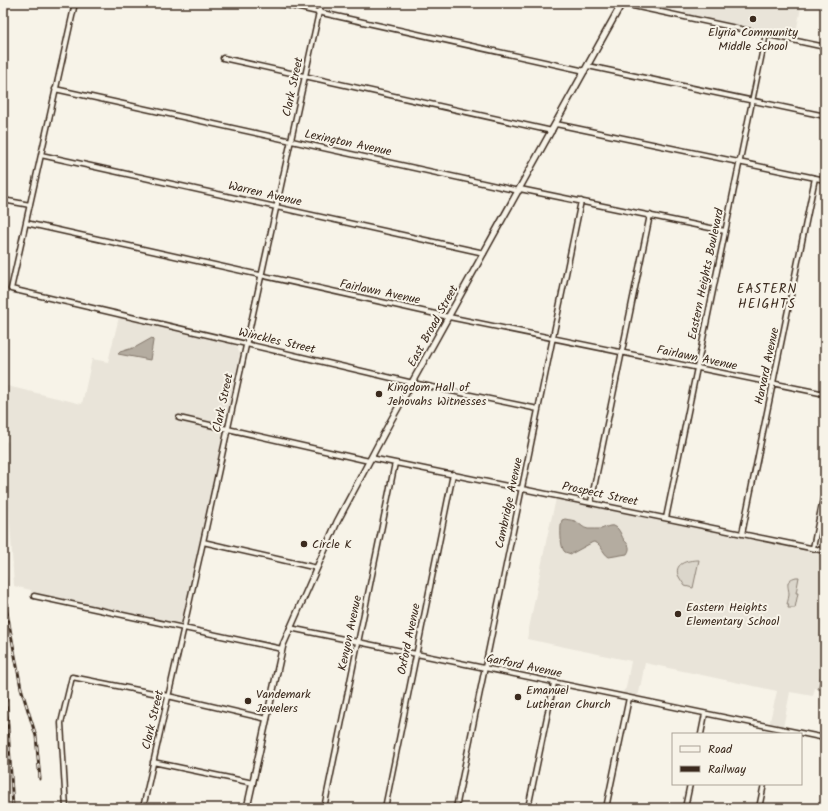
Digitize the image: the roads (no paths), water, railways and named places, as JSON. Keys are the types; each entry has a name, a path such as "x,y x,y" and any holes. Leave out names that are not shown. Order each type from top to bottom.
{"street":[{"path":"26,223 74,3"},
{"path":"277,3 585,71"},
{"name":"Clark Street","path":"143,808 321,3"},
{"path":"621,3 824,46 825,38"},
{"name":"East Broad Street","path":"249,808 282,648 339,517 588,66 621,3"},
{"name":"Eastern Heights Boulevard","path":"666,518 766,34"},
{"path":"223,58 552,131"},
{"path":"588,66 825,116"},
{"name":"Lexington Avenue","path":"56,89 519,190 581,201 725,231"},
{"path":"556,124 825,180"},
{"name":"Warren Avenue","path":"41,155 484,253"},
{"name":"Harvard Avenue","path":"742,534 816,178"},
{"path":"3,200 30,205"},
{"name":"Cambridge Avenue","path":"456,808 581,201"},
{"path":"591,502 650,215"},
{"name":"Fairlawn Avenue","path":"26,223 449,317 825,394"},
{"name":"Winckles Street","path":"26,223 11,289 412,383 538,409"},
{"name":"Prospect Street","path":"179,418 370,459 453,474 825,551"},
{"name":"Kenyon Avenue","path":"324,808 395,463"},
{"name":"Oxford Avenue","path":"385,808 453,474"},
{"path":"813,548 825,489"},
{"path":"203,542 317,568"},
{"path":"34,596 282,648"},
{"name":"Garford Avenue","path":"290,628 800,733"},
{"path":"66,808 61,723 72,677 168,696 267,719"},
{"path":"528,808 554,682"},
{"path":"606,808 629,698"},
{"path":"701,733 705,714"},
{"path":"774,733 775,728"},
{"name":"Garford Avenue","path":"802,733 825,738"},
{"path":"154,762 253,783"},
{"path":"686,808 690,785"},
{"path":"759,808 764,785"}],"railway":[{"path":"3,553 7,611"},
{"path":"6,606 21,688 36,736 40,779"},
{"path":"3,648 13,808"}],"place":[{"name":"Elyria Community Middle School","path":"753,19"},
{"name":"Kingdom Hall of Jehovahs Witnesses","path":"379,394"},
{"name":"Circle K","path":"304,544"},
{"name":"Eastern Heights Elementary School","path":"678,614"},
{"name":"Emanuel Lutheran Church","path":"518,697"},
{"name":"Vandemark Jewelers","path":"248,701"}],"district":[{"name":"EASTERN HEIGHTS","path":"767,296"}]}
